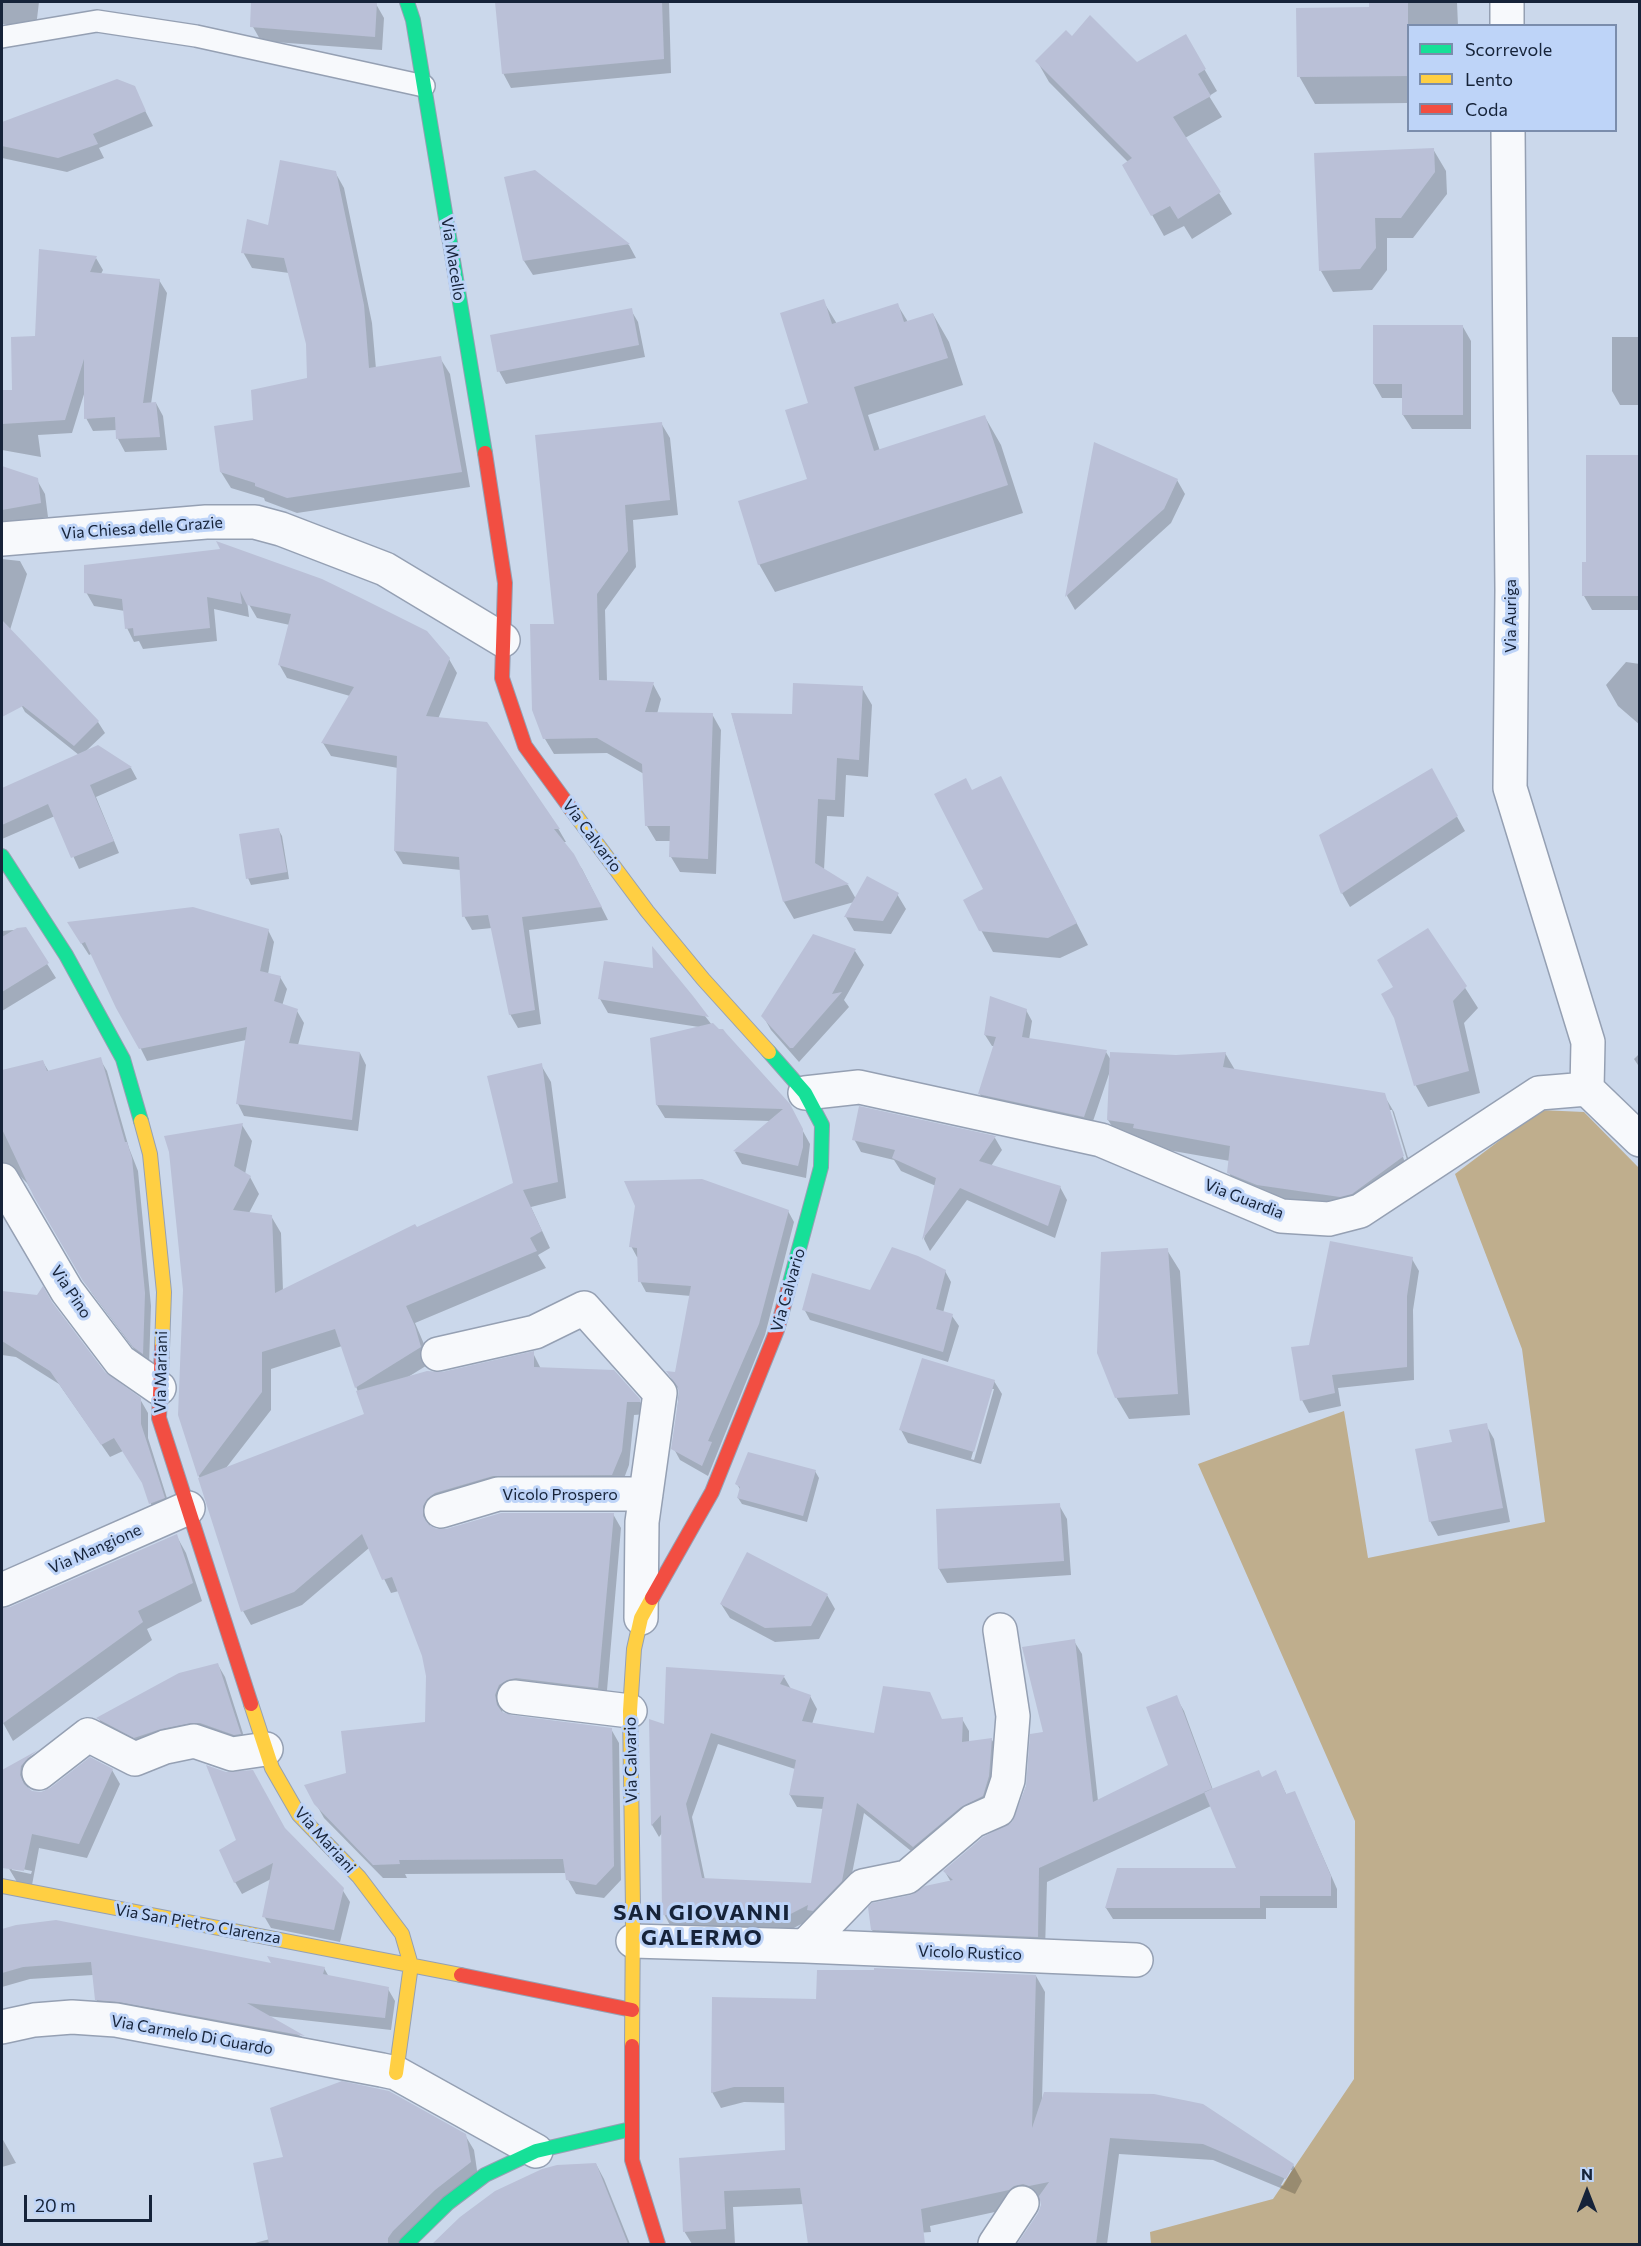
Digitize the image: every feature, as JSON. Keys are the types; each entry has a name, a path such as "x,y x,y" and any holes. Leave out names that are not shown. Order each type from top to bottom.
{"main road":[{"name":"Via Macello","path":"407,2 413,20 496,518 505,583 503,640"},
{"path":"413,20 416,2"},
{"name":"Via Calvario","path":"503,640 502,678 525,746 647,911 805,1093 822,1125 821,1167 777,1330 746,1414 712,1492 641,1618 634,1649 630,1711 633,1908 632,2160 658,2244"},
{"name":"Via Mariani","path":"2,856 66,955 123,1059 150,1154 164,1292 159,1418 272,1768 299,1815 359,1877 402,1934 411,1965"},
{"name":"Via San Pietro Clarenza","path":"2,1886 632,2010"},
{"path":"389,2071 411,1965"},
{"path":"406,2244 448,2203 485,2175 536,2151 631,2129"}],"street":[{"path":"1507,2 1507,24"},
{"name":"Via Auriga","path":"1508,132 1512,590 1510,788 1588,1042 1587,1089"},
{"name":"Via Chiesa delle Grazie","path":"2,539 206,522 255,522 281,529 385,570 503,640"},
{"name":"Via Guardia","path":"805,1093 859,1087 1101,1140 1281,1216 1329,1219 1360,1212 1539,1093 1587,1089"},
{"path":"1587,1089 1640,1140"},
{"name":"Via Pino","path":"2,1180 67,1291 120,1361 159,1388"},
{"path":"438,1354 535,1332 584,1308 660,1393 642,1522 641,1618"},
{"name":"Vicolo Prospero","path":"441,1511 498,1494 646,1494"},
{"name":"Via Mangione","path":"2,1590 188,1508"},
{"path":"805,1946 863,1886 907,1877 972,1821 998,1810 1008,1780 1013,1716 1000,1630"},
{"path":"514,1697 630,1711"},
{"path":"39,1773 88,1735 135,1759 165,1747 194,1741 232,1754 266,1749"},
{"name":"Vicolo Rustico","path":"633,1941 1136,1960"},
{"name":"Via Carmelo Di Guardo","path":"2,2027 34,2020 72,2017 116,2020 389,2071 536,2151"},
{"path":"996,2244 1022,2203"}],"lane":[{"path":"2,37 97,21 196,36 424,86"}],"shaded area":[{"path":"1540,1110 1584,1112 1639,1168 1639,2244 1151,2244 1150,2232 1273,2199 1354,2079 1355,1821 1198,1464 1344,1411 1368,1558 1545,1522 1522,1349 1455,1174"}],"building":[{"path":"251,2 377,2 375,37 250,27"},
{"path":"495,2 662,2 664,59 502,74"},
{"path":"1369,2 1408,2 1407,76 1297,77 1296,8 1369,7"},
{"path":"1090,15 1137,62 1186,34 1206,69 1198,74 1211,96 1173,117 1221,192 1178,219 1170,206 1151,216 1122,165 1132,158 1035,61 1066,30 1072,36"},
{"path":"117,79 135,86 146,111 93,134 98,144 58,158 2,146 2,122"},
{"path":"1434,148 1435,172 1401,218 1375,218 1376,248 1360,269 1319,271 1314,153"},
{"path":"280,160 336,171 364,305 369,368 441,356 462,472 287,498 255,486 255,483 220,472 214,426 253,420 251,390 307,378 306,344 284,258 241,253 247,219 268,225"},
{"path":"535,170 630,244 523,261 504,177"},
{"path":"39,249 97,256 90,272 160,279 143,403 156,402 160,437 116,439 115,417 84,419 84,359 65,420 2,424 2,390 12,390 11,337 35,336"},
{"path":"824,299 832,324 898,303 904,322 933,313 948,358 854,387 874,451 985,415 1008,485 758,565 738,501 807,479 785,410 808,403 780,313"},
{"path":"632,308 639,345 497,372 490,335"},
{"path":"1373,325 1463,325 1463,415 1402,415 1402,384 1373,384"},
{"path":"662,422 670,500 625,505 628,551 597,594 599,680 654,682 645,712 713,713 708,859 669,857 670,826 645,826 642,764 597,738 543,739 532,710 530,624 554,624 535,435"},
{"path":"1094,442 1178,479 1164,509 1065,597"},
{"path":"1586,455 1640,455 1640,596 1582,596 1582,562 1586,562"},
{"path":"2,466 38,478 41,503 2,510"},
{"path":"216,541 322,579 427,631 450,658 426,716 487,722 560,829 554,829 574,854 602,907 522,917 535,1010 509,1015 488,915 462,917 459,857 394,851 397,756 321,743 354,687 278,665 291,614 247,605 240,591 242,604 207,597 210,628 134,636 133,628 125,629 122,599 84,593 84,565 220,549"},
{"path":"2,620 99,721 74,746 23,706 2,717"},
{"path":"793,683 863,686 859,760 837,758 835,800 818,799 815,863 849,884 783,902 731,713 792,714"},
{"path":"98,745 132,767 90,785 114,841 71,858 48,804 2,825 2,788"},
{"path":"1432,768 1458,816 1341,894 1319,835"},
{"path":"1001,776 1077,923 1048,938 979,931 963,900 983,889 934,794 966,778 972,790"},
{"path":"279,828 287,872 246,879 239,834"},
{"path":"867,876 899,893 883,921 844,917"},
{"path":"193,907 269,929 260,971 281,976 274,1001 298,1009 289,1043 360,1052 352,1120 236,1104 247,1027 139,1049 116,1008 85,942 81,944 67,922"},
{"path":"26,927 49,963 2,992 2,937 17,928"},
{"path":"1428,928 1467,986 1453,1001 1469,1071 1414,1086 1394,1018 1381,994 1393,987 1377,960"},
{"path":"813,934 856,949 832,994 842,992 793,1048 790,1048 761,1016"},
{"path":"652,946 709,1017 598,999 604,961 653,968"},
{"path":"990,996 1027,1009 1022,1037 1107,1050 1084,1117 978,1094 996,1037 984,1035"},
{"path":"713,1023 719,1029 723,1029 790,1104 803,1129 803,1147 798,1166 733,1151 783,1109 656,1105 650,1038"},
{"path":"1110,1052 1176,1055 1226,1052 1223,1067 1385,1093 1404,1156 1352,1194 1340,1197 1257,1185 1227,1173 1230,1146 1133,1128 1134,1124 1107,1120"},
{"path":"101,1057 125,1142 127,1142 132,1158 145,1293 143,1354 133,1347 83,1281 34,1197 2,1129 2,1070 43,1060 47,1071"},
{"path":"542,1063 558,1182 523,1190 542,1231 530,1238 537,1251 406,1306 421,1347 355,1388 335,1329 262,1352 262,1392 198,1477 178,1415 183,1290 169,1152 164,1136 243,1123 234,1166 251,1176 233,1210 272,1215 275,1293 415,1224 417,1227 513,1183 487,1076"},
{"path":"859,1106 996,1136 979,1161 1061,1186 1048,1226 960,1188 922,1240 936,1178 892,1158 895,1150 852,1140"},
{"path":"702,1179 789,1210 759,1324 708,1441 712,1442 702,1466 671,1449 679,1395 678,1387 666,1371 675,1372 691,1286 638,1282 637,1248 629,1247 635,1206 624,1181"},
{"path":"1330,1241 1413,1257 1407,1296 1407,1367 1332,1375 1335,1393 1300,1401 1291,1347 1309,1345"},
{"path":"892,1247 918,1256 946,1270 936,1309 953,1314 943,1352 802,1310 812,1273 870,1290"},
{"path":"1168,1248 1178,1394 1115,1398 1097,1353 1101,1252"},
{"path":"43,1286 52,1302 105,1372 141,1398 141,1424 165,1498 149,1504 142,1483 114,1438 101,1445 50,1371 2,1341 2,1291 37,1295"},
{"path":"534,1351 534,1367 614,1370 640,1399 640,1402 627,1402 622,1451 612,1475 493,1476 435,1493 427,1499 423,1506 423,1516 429,1525 437,1529 446,1529 501,1513 614,1513 598,1688 516,1678 499,1685 495,1695 497,1705 502,1712 511,1715 612,1728 614,1866 596,1885 566,1880 563,1859 399,1860 400,1864 373,1865 314,1804 304,1785 346,1773 341,1731 425,1722 426,1676 422,1656 392,1577 382,1580 362,1534 294,1592 241,1612 198,1478 364,1414 356,1391 427,1371 442,1372"},
{"path":"922,1358 995,1380 974,1452 899,1430"},
{"path":"1487,1423 1503,1508 1429,1522 1415,1449 1452,1442 1449,1430"},
{"path":"748,1452 816,1470 803,1516 737,1498 740,1487 735,1484"},
{"path":"1060,1503 1064,1561 938,1569 936,1509"},
{"path":"177,1534 193,1583 138,1611 143,1622 2,1724 2,1608 10,1607"},
{"path":"747,1552 828,1594 811,1626 765,1628 720,1604"},
{"path":"1075,1639 1093,1802 1168,1765 1146,1707 1177,1695 1212,1789 1039,1868 1038,1937 871,1930 868,1907 872,1903 911,1895 925,1886 953,1880 943,1871 983,1837 1012,1822 1026,1786 1030,1734 1043,1732 1022,1647"},
{"path":"218,1663 241,1734 234,1735 200,1723 191,1723 161,1729 134,1738 96,1718 179,1673"},
{"path":"666,1667 785,1675 780,1684 811,1695 802,1721 874,1733 883,1686 930,1692 942,1719 963,1717 962,1742 992,1738 989,1776 983,1796 961,1807 913,1847 857,1803 842,1881 813,1911 807,1910 808,1905 777,1921 662,1915 661,1815 651,1826 649,1719 664,1724","holes":["711,1733 796,1760 789,1795 824,1797 811,1883 702,1878 686,1804"]},
{"path":"38,1750 21,1766 20,1775 24,1784 32,1791 41,1792 50,1788 90,1757 113,1769 79,1844 32,1834 24,1871 2,1868 2,1770"},
{"path":"206,1765 226,1772 253,1770 285,1828 344,1888 334,1930 262,1917 273,1863 234,1883 219,1850 236,1840"},
{"path":"1259,1770 1262,1777 1276,1770 1286,1794 1295,1791 1331,1876 1331,1896 1260,1896 1260,1908 1105,1908 1117,1868 1236,1868 1204,1792"},
{"path":"56,1920 271,1963 267,1956 325,1967 323,1974 389,1987 385,2018 247,2003 305,2036 119,2002 95,2000 91,1962 23,1967 2,1973 2,1929"},
{"path":"874,1968 1036,1975 1032,2128 1044,2092 1154,2094 1203,2104 1294,2164 1286,2179 1203,2144 1110,2138 1096,2244 1017,2244 1038,2213 1041,2205 1039,2196 1049,2182 1029,2186 1023,2184 1009,2190 921,2209 925,2244 808,2244 800,2188 724,2191 726,2229 683,2232 679,2158 785,2150 784,2087 734,2087 711,2093 712,1997 816,1999 817,1970 874,1970"},
{"path":"342,2081 389,2091 466,2134 471,2162 435,2190 393,2231 388,2238 388,2244 269,2244 253,2163 283,2157 270,2108"},
{"path":"596,2163 628,2244 432,2244 460,2217 495,2191 542,2169 557,2165"}],"traffic: fast":[{"path":"407,2 413,20 485,453"},
{"path":"2,856 66,955 123,1059 141,1121"},
{"path":"769,1052 805,1093 822,1125 821,1167 788,1290"},
{"path":"406,2244 448,2203 485,2175 536,2151 631,2129"}],"traffic: slow":[{"path":"571,809 647,911 703,979 769,1052"},
{"path":"141,1121 150,1154 164,1292 162,1348"},
{"path":"632,2046 633,1908 630,1711 634,1649 641,1618 652,1598"},
{"path":"251,1704 272,1768 299,1815 359,1877 402,1934 411,1965 396,2073"},
{"path":"2,1886 461,1975"}],"traffic: jam":[{"path":"485,453 505,583 502,678 525,746 571,809"},
{"path":"652,1598 712,1492 777,1330 788,1290"},
{"path":"162,1348 159,1418 251,1704"},
{"path":"461,1975 632,2010"},
{"path":"632,2046 632,2160 658,2244"}],"district":[{"name":"SAN GIOVANNI GALERMO","path":"702,1926"}]}
